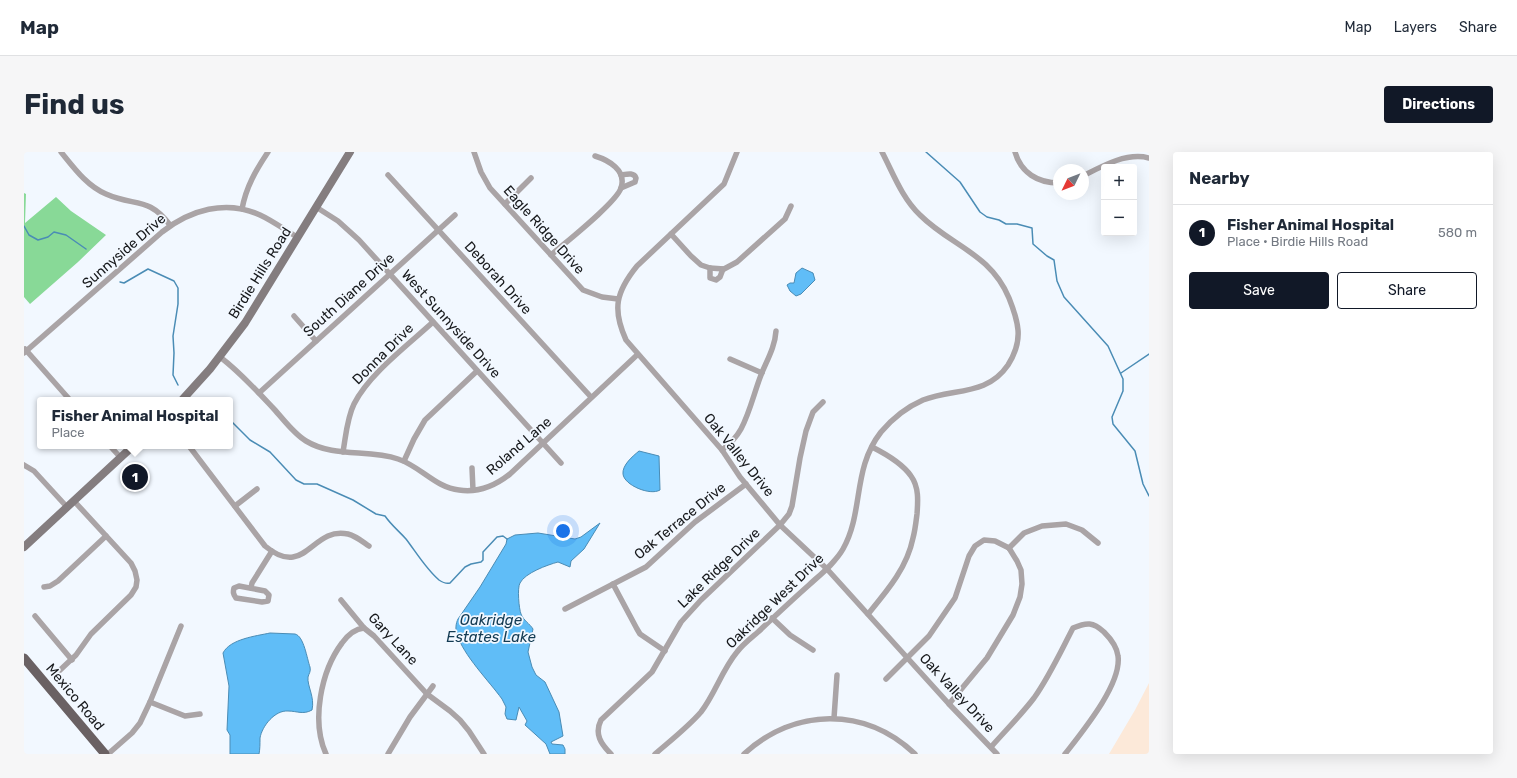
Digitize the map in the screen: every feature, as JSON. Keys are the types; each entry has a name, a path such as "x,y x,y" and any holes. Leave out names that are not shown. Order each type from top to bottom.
{"main road":[{"name":"Birdie Hills Road","path":"185,397 220,357 245,323 350,152"},
{"path":"24,547 130,449"},
{"name":"Mexico Road","path":"24,658 105,754"}],"street":[{"path":"61,152 86,181 98,190 115,198 140,203 154,208 170,225"},
{"path":"242,209 246,190 268,152"},
{"name":"Eagle Ridge Drive","path":"474,152 481,172 490,188 583,290 602,298 618,300"},
{"name":"Oak Valley Drive","path":"737,152 724,184 629,275 618,300 618,312 622,332 637,355 722,450 746,484 780,525 827,569 949,704 997,754"},
{"name":"Oakridge West Drive","path":"655,754 700,712 737,651 827,569 843,549 851,531 864,462 880,434 887,426 902,413 925,399 943,394 971,390 991,382 1000,375 1013,358 1018,338 1018,330 1013,308 1000,280 986,264 931,225 912,207 882,152"},
{"path":"1015,152 1019,163 1028,173 1043,181 1053,182"},
{"path":"595,156 608,160 618,169 621,175 621,188"},
{"path":"1089,173 1124,157 1141,156 1149,158"},
{"name":"Deborah Drive","path":"388,175 591,397"},
{"path":"551,255 612,201 621,188 635,182 636,178 634,175 621,175"},
{"path":"505,204 531,178"},
{"name":"West Sunnyside Drive","path":"316,206 347,228 561,463"},
{"path":"671,234 701,265 710,268 723,269 737,262 785,219 791,206"},
{"name":"Sunnyside Drive","path":"25,350 170,225 193,213 215,208 242,209 261,215 297,237"},
{"name":"South Diane Drive","path":"259,393 455,215"},
{"path":"710,268 710,278 716,280 720,277 723,269"},
{"path":"294,316 316,340"},
{"name":"Donna Drive","path":"343,452 347,423 353,405 363,388 376,373 433,322"},
{"path":"722,450 732,442 740,430 773,347 776,331"},
{"path":"25,350 67,397"},
{"name":"Roland Lane","path":"220,357 259,393 296,433 306,441 321,448 343,452 380,455 404,461 444,485 459,490 473,490 493,486 501,481 637,355"},
{"path":"730,360 762,373"},
{"path":"404,461 425,420 477,371"},
{"name":"Lake Ridge Drive","path":"611,754 599,738 598,726 606,715 652,672 682,622 701,600 780,525 789,514 792,506 806,431 813,412 823,402"},
{"path":"868,614 889,590 900,572 908,554 914,537 918,501 918,493 912,476 899,464 872,447"},
{"path":"113,449 121,458"},
{"path":"191,449 265,546 272,552 280,555 296,557 304,554 320,539 334,533 349,534 369,546"},
{"path":"24,465 34,471 67,507"},
{"path":"472,468 473,490"},
{"name":"Oak Terrace Drive","path":"565,609 646,567 695,522 746,484"},
{"path":"235,506 257,489"},
{"path":"58,672 72,660 91,634 131,595 136,587 137,580 134,567 74,501"},
{"path":"1009,548 1024,533 1042,526 1066,524 1082,530 1098,543"},
{"path":"44,587 54,584 106,536"},
{"path":"886,679 929,636 955,598 969,556 975,546 984,540 995,541 1009,548 1017,561 1021,570 1022,584 1020,596 1013,615 988,658 949,704"},
{"path":"251,588 252,582 272,552"},
{"path":"613,584 640,634 665,651"},
{"path":"239,586 251,588 268,592 268,601 262,602 236,598 233,595 234,588 239,586"},
{"name":"Gary Lane","path":"341,600 364,628 374,636 427,694 460,720 482,753"},
{"path":"35,616 72,660"},
{"path":"772,618 790,635 813,650"},
{"path":"991,747 1034,697 1058,658 1073,628 1085,623 1097,626 1106,634 1118,655 1118,669 1113,682 1090,720 1065,754"},
{"path":"108,754 132,733 140,723 150,702 180,626"},
{"path":"326,754 320,729 320,706 325,677 333,657 344,640 358,628 364,628"},
{"path":"834,718 836,675"},
{"path":"388,754 410,717 433,686"},
{"path":"150,702 185,716 200,714"},
{"path":"744,754 777,730 793,724 834,718 868,724 899,741 915,754"}],"shaded area":[{"path":"1149,683 1149,754 1109,754 1135,710"}],"green space":[{"path":"24,193 26,194 25,223 56,197 71,211 106,235 30,304 24,297"}],"water":[{"path":"802,268 813,273 815,280 801,294 796,296 790,291 787,285 794,283 796,273"},
{"path":"639,451 659,456 660,490 650,492 638,488 624,478 624,467"},
{"name":"Oakridge Estates Lake","path":"600,523 584,549 571,561 570,567 558,562 548,565 526,576 519,586 521,614 533,629 528,652 532,667 536,675 545,682 559,712 563,736 551,742 552,744 563,745 565,754 550,754 546,744 525,725 527,721 519,707 516,720 507,719 505,714 506,707 502,699 470,659 456,632 456,624 506,544 507,539 515,535 538,533 575,539 581,537"},
{"path":"270,633 295,634 301,639 310,667 308,680 313,705 312,710 303,713 283,711 274,716 266,724 261,733 259,754 230,754 230,735 227,730 229,686 223,653 226,648 237,641"}],"waterway":[{"path":"926,152 960,182 980,212 987,217 999,220 1006,224 1017,224 1032,228 1033,244 1054,260 1057,281 1064,297 1108,346 1123,379 1123,391 1112,417 1113,424 1135,451 1143,484 1149,496"},
{"path":"24,226 29,235 38,240 48,237 54,232 66,235 86,249"},
{"path":"120,282 124,283 148,269 174,281 178,288 178,304 173,336 173,375 178,385"},
{"path":"1121,373 1149,354"},
{"path":"233,423 250,440 270,452 296,480 304,484 317,484 353,500 376,514 385,516 406,539 430,571 443,582 450,583 465,567 481,562 483,560 483,552 497,537 503,536 507,539"}],"place":[{"name":"Fisher Animal Hospital","path":"135,477"}]}
